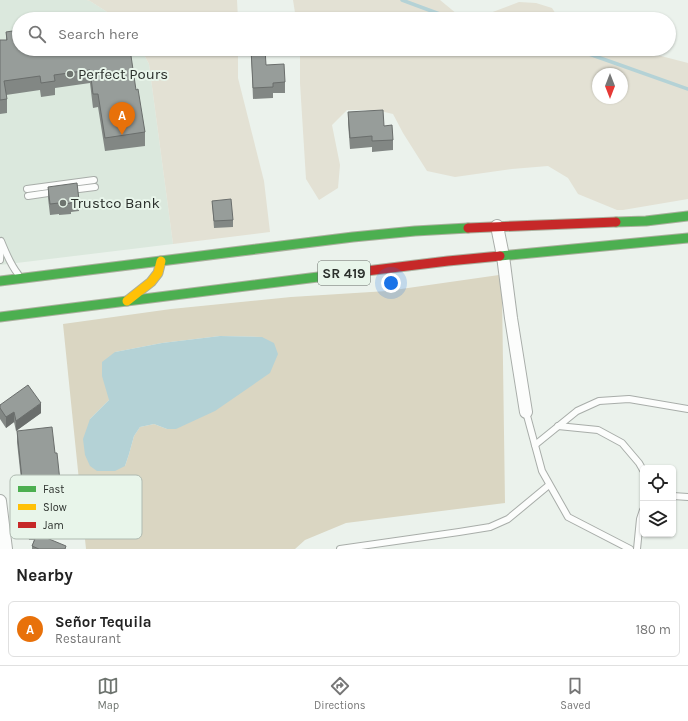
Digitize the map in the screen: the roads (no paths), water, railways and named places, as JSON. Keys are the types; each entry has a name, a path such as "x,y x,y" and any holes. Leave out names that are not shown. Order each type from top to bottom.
{"main road":[{"name":"SR 419","path":"0,281 353,237 497,226 646,221 688,216"},
{"name":"SR 419","path":"0,317 315,277 503,256 688,238"},
{"path":"127,301 151,282 158,273 161,261"}],"street":[{"path":"497,226 503,256 526,412"},
{"path":"0,501 6,549"}],"lane":[{"path":"27,189 94,184 65,191"},
{"path":"28,196 58,192"},
{"path":"0,260 1,241 9,261 21,278"},
{"path":"535,446 577,411 599,402 629,399 688,409"},
{"path":"526,412 542,471 568,517 630,549"},
{"path":"558,426 598,430 622,443 640,465"},
{"path":"340,549 372,547 490,527 508,519 549,485"},
{"path":"676,496 688,498"},
{"path":"637,549 640,519"}],"water":[{"path":"220,336 262,337 274,343 278,354 270,373 215,411 176,429 167,429 154,424 140,427 134,436 125,466 115,471 97,471 90,466 85,455 83,439 90,419 109,400 102,376 102,362 115,352 162,343"}],"waterway":[{"path":"402,0 434,12"},
{"path":"595,56 688,89"}],"place":[{"name":"Perfect Pours","path":"70,74"},
{"name":"Señor Tequila","path":"122,135"},
{"name":"Trustco Bank","path":"63,203"}]}
